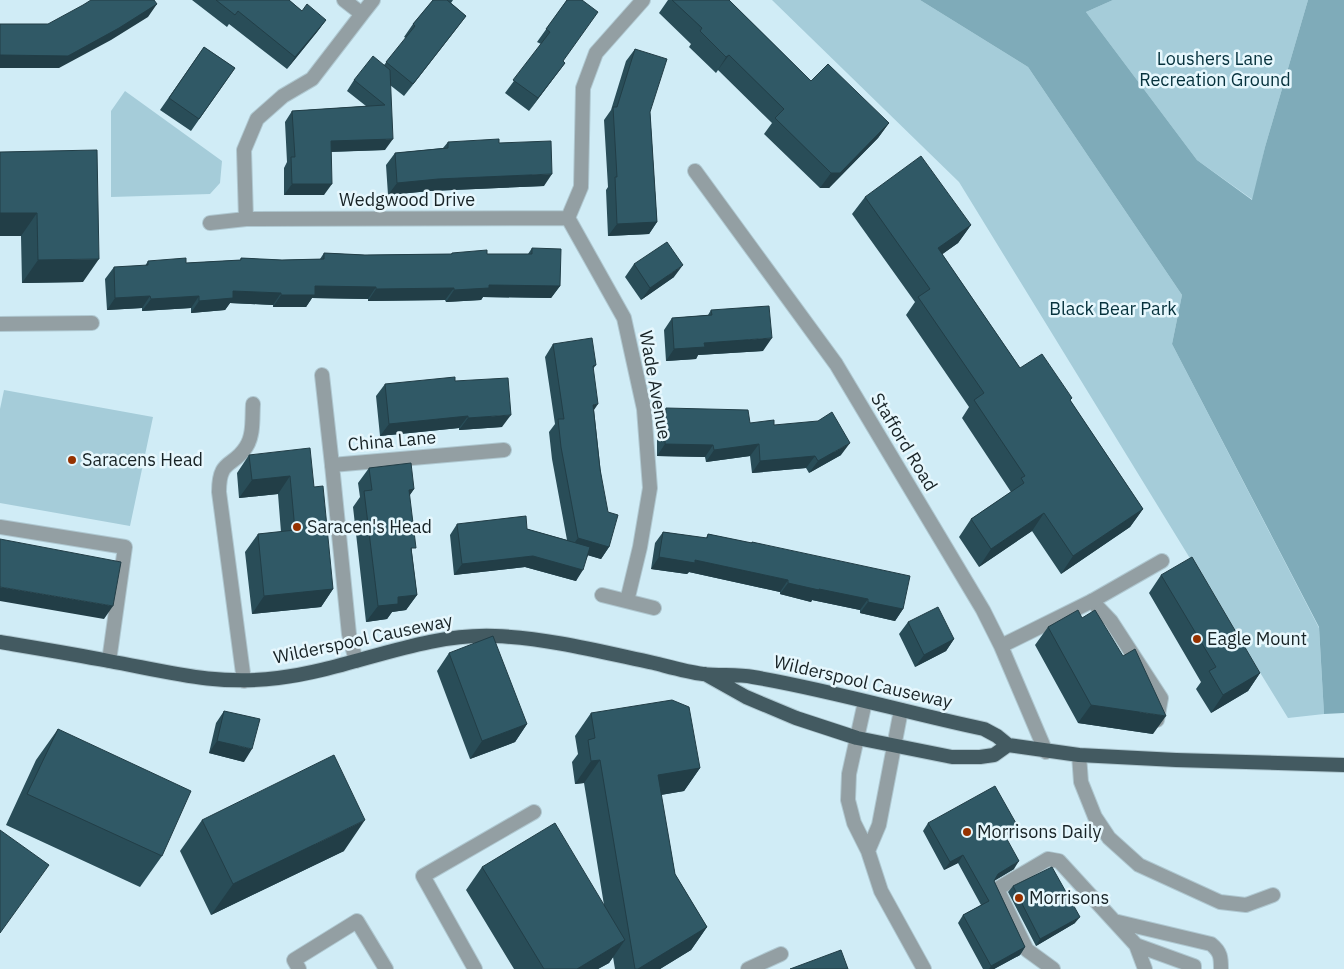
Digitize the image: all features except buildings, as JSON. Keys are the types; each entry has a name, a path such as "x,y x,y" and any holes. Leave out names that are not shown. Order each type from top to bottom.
{"highway":[{"name":"Wilderspool Causeway","path":"0,642 109,660 188,677 244,681 316,672 435,640 468,636 497,636 576,647 704,674 750,676 786,683 984,729 1008,745 1046,752 1079,756 1338,765"},
{"name":"Wilderspool Causeway","path":"704,674 746,697 796,718 857,738 952,758 994,755 1008,745"}],"street":[{"path":"344,0 362,14"},
{"path":"246,220 244,150 257,119 283,96 312,79 374,0"},
{"path":"568,218 581,187 583,88 596,53 643,0"},
{"name":"Stafford Road","path":"695,171 836,364 983,610 1001,646 1046,752"},
{"name":"Wedgwood Drive","path":"210,223 246,220 568,218"},
{"name":"Wade Avenue","path":"568,218 624,318 644,409 650,488 640,547 627,601"},
{"path":"0,324 92,324"},
{"path":"322,375 332,465"},
{"path":"244,681 219,492 219,478 225,466 246,448 251,436 253,404"},
{"name":"China Lane","path":"356,662 349,634 332,465 504,450"},
{"path":"0,527 125,547 109,660"},
{"path":"1001,646 1092,601 1162,561"},
{"path":"602,595 654,608"},
{"path":"1092,601 1111,621 1161,698 1157,720"},
{"path":"866,702 849,774 848,800 854,823 868,851 881,891 924,969"},
{"path":"868,851 878,825 900,710"},
{"path":"1079,756 1081,782 1094,817 1108,838 1139,865 1220,902 1246,904 1273,896"},
{"path":"476,969 423,876 534,812"},
{"path":"1053,969 1028,950 997,889 1048,859 1058,861 1136,945 1145,969"},
{"path":"299,969 294,960 357,921 386,969"},
{"path":"1114,921 1212,944 1218,950 1221,958 1221,969"},
{"path":"1136,945 1194,966 1194,969"},
{"path":"748,969 780,954"}],"green space":[{"name":"Black Bear Park","path":"772,0 920,0 1028,67 1182,295 1172,344 1319,628 1324,714 1288,718 959,182"},
{"name":"Loushers Lane Recreation Ground","path":"1113,0 1308,0 1265,147 1253,200 1197,160 1086,12"},
{"path":"125,91 222,161 220,183 210,194 111,197 111,111"},
{"name":"Saracens Head","path":"4,390 153,417 130,526 0,503 0,409"}],"shaded area":[{"path":"920,0 1113,0 1086,12 1197,160 1252,200 1265,147 1308,0 1344,0 1344,713 1324,714 1319,627 1172,344 1182,295 1028,67"}],"place":[{"name":"Saracens Head","path":"72,460"},
{"name":"Saracen's Head","path":"297,527"},
{"name":"Eagle Mount","path":"1197,639"},
{"name":"Morrisons Daily","path":"967,832"},
{"name":"Morrisons","path":"1019,898"}]}
